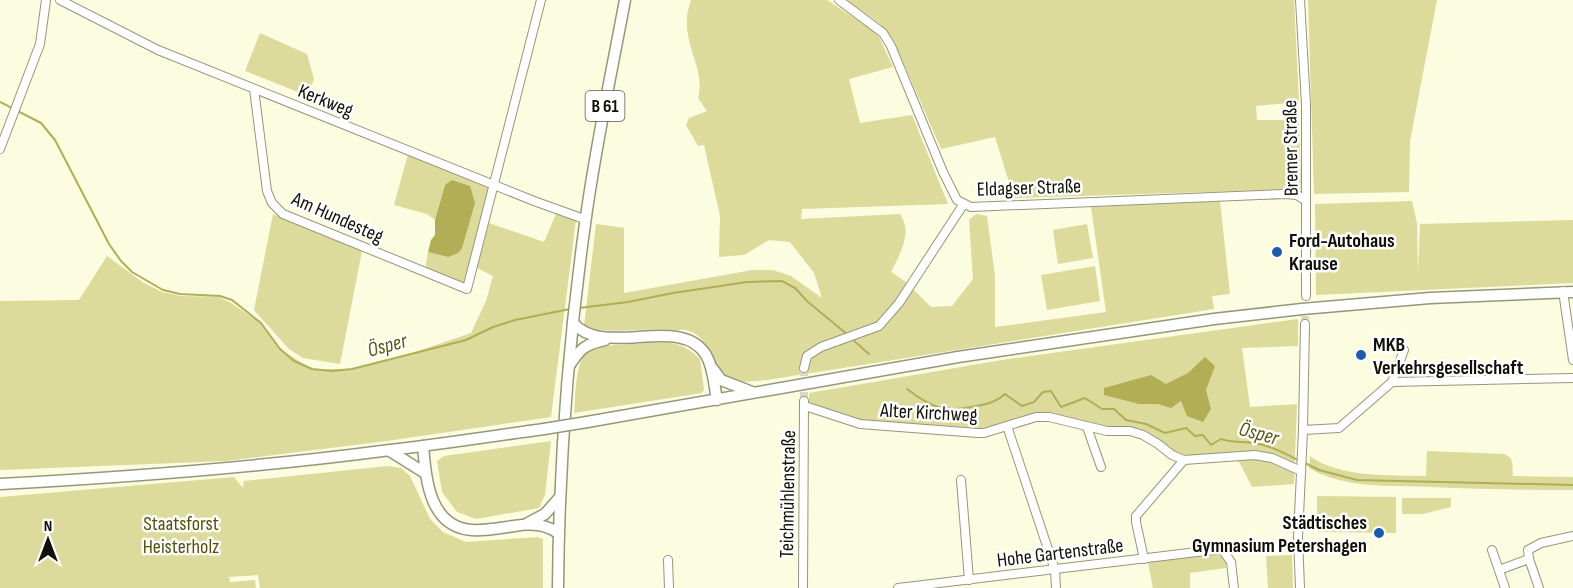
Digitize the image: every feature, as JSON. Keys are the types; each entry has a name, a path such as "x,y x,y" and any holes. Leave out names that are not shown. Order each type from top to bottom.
{"main road":[{"name":"B 61","path":"558,588 560,497 573,321 585,219 625,0"},
{"path":"0,484 207,470 390,451 587,422 958,357 1214,319 1371,302 1568,292"},
{"path":"573,321 585,333 614,338 682,338 703,351 721,380 755,393"},
{"path":"569,366 582,348 593,342 614,338"},
{"path":"712,368 717,400"},
{"path":"423,446 425,473 433,504 442,516 455,525 470,530 526,524 544,525 558,533"},
{"path":"390,451 425,473"},
{"path":"526,524 545,514 560,497"}],"street":[{"path":"0,149 40,44 46,0"},
{"name":"Kerkweg","path":"60,0 158,50 585,219"},
{"path":"494,184 541,0"},
{"name":"Eldagser Straße","path":"839,0 884,33 943,172 957,200 963,205 971,207 1285,194 1296,195 1305,200"},
{"name":"Bremer Straße","path":"1300,0 1308,179 1305,200 1308,205 1306,296"},
{"name":"Am Hundesteg","path":"254,89 267,191 272,203 284,214 467,289 494,184"},
{"path":"804,368 807,356 821,347 879,326 899,303 963,205"},
{"path":"1568,292 1573,360"},
{"path":"1300,588 1298,537 1305,324"},
{"path":"1303,430 1339,428 1392,382 1404,350"},
{"path":"1392,382 1573,378"},
{"name":"Alter Kirchweg","path":"804,403 860,424 978,433 1036,417 1064,419 1087,427 1107,431 1130,431 1143,435 1172,455 1184,460"},
{"name":"Teichmühlenstraße","path":"803,588 804,403"},
{"path":"1007,426 1054,570 1056,588"},
{"path":"1087,427 1101,466"},
{"path":"1144,559 1136,516 1184,460 1254,455 1272,458 1301,469"},
{"path":"961,480 969,580"},
{"path":"1539,588 1528,550 1541,543 1573,536"},
{"name":"Hohe Gartenstraße","path":"898,588 940,586 969,580 1222,549 1231,562 1234,588"},
{"path":"1492,550 1505,588"},
{"path":"1498,570 1529,559"},
{"path":"668,560 669,588"}],"green space":[{"path":"691,0 827,0 871,29 879,37 893,67 849,79 860,123 912,115 948,204 802,209 801,219 900,214 905,228 904,243 891,272 906,282 931,307 952,306 973,279 969,220 976,214 987,216 995,276 995,327 1106,312 1091,207 1220,201 1230,294 1212,296 1214,309 748,382 734,381 724,375 702,340 687,330 617,331 584,326 596,224 624,228 624,293 752,270 773,270 791,276 822,298 814,273 790,242 769,240 744,255 719,257 720,216 704,145 698,146 686,125 689,118 707,111 698,98 699,74 687,28 687,14"},
{"path":"847,0 1294,0 1299,102 1256,106 1257,120 1299,120 1301,189 1014,198 995,137 941,149 894,41 879,23"},
{"path":"1308,0 1437,0 1410,141 1409,192 1314,194"},
{"path":"260,33 307,54 314,79 308,96 245,71"},
{"path":"408,154 486,185 490,193 466,283 463,285 425,270 428,252 448,257 445,185 435,220 427,214 394,205"},
{"path":"1412,201 1417,223 1418,273 1420,224 1573,220 1573,283 1316,295 1315,204"},
{"path":"273,214 362,251 340,364 303,358 289,349 254,310"},
{"path":"556,214 576,220 551,417 226,461 0,470 0,301 79,300 107,256 144,283 162,292 181,296 219,297 231,303 261,323 280,349 312,369 352,369 398,358 471,333 486,301 493,276 477,268 489,223 544,242"},
{"path":"1087,224 1093,258 1058,264 1053,230"},
{"path":"1095,266 1100,301 1047,310 1041,275"},
{"path":"1298,319 1298,346 1242,348 1250,407 1297,404 1294,484 1252,487 1239,462 1220,455 1186,455 1172,452 1163,443 1141,429 1111,427 1061,416 1035,414 981,428 860,421 809,402 809,393 1008,359"},
{"path":"645,343 675,344 686,348 700,359 704,390 702,393 574,413 577,376 582,358 587,352 599,347"},
{"path":"551,441 545,495 539,508 476,519 457,512 442,492 437,461 444,456"},
{"path":"1427,451 1504,454 1511,460 1513,476 1573,477 1573,490 1368,485 1337,480 1309,468 1310,456 1322,463 1350,472 1426,476"},
{"name":"Staatsforst Heisterholz","path":"387,466 401,468 410,476 430,519 443,532 466,542 538,537 543,539 543,588 260,588 258,575 229,577 230,582 255,580 256,588 0,588 0,497 234,477 243,488 244,481"},
{"path":"1317,496 1396,497 1396,533 1317,532"},
{"path":"1402,498 1451,498 1451,507 1423,514 1402,514"},
{"path":"1221,552 1226,556 1226,568 1190,573 1190,588 1153,588 1149,561"},
{"path":"1292,555 1293,588 1268,588 1266,556"}],"shaded area":[{"path":"452,180 470,186 475,203 462,248 458,253 448,257 428,252 435,235 435,220 445,185"},
{"path":"1205,357 1215,366 1206,390 1211,409 1203,422 1187,416 1181,401 1171,408 1158,404 1139,404 1104,395 1104,388 1151,375 1166,384 1188,373"}],"waterway":[{"name":"Ösper","path":"0,102 41,123 55,140 109,244 132,272 163,290 180,294 220,296 232,300 261,323 280,349 294,361 312,369 332,371 352,369 466,340 493,327 515,320 570,309"},
{"name":"Ösper","path":"579,308 747,282 782,281 795,288 808,302 848,335"},
{"name":"Ösper","path":"852,339 869,354"},
{"name":"Ösper","path":"907,389 931,405 947,409 988,403 1005,394 1022,406 1034,402 1043,392 1051,391 1061,407 1085,398 1102,409 1114,409 1126,420 1146,424 1165,433 1186,428 1195,436 1203,435 1211,445 1221,439 1254,443 1271,447 1298,460"},
{"name":"Ösper","path":"1303,462 1319,470 1357,480 1573,485"}],"tunnel":[{"path":"1305,324 1306,296"},
{"path":"804,368 804,400"}],"place":[{"name":"Ford-Autohaus Krause","path":"1277,252"},
{"name":"MKB Verkehrsgesellschaft","path":"1361,355"},
{"name":"Städtisches Gymnasium Petershagen","path":"1379,533"}]}
